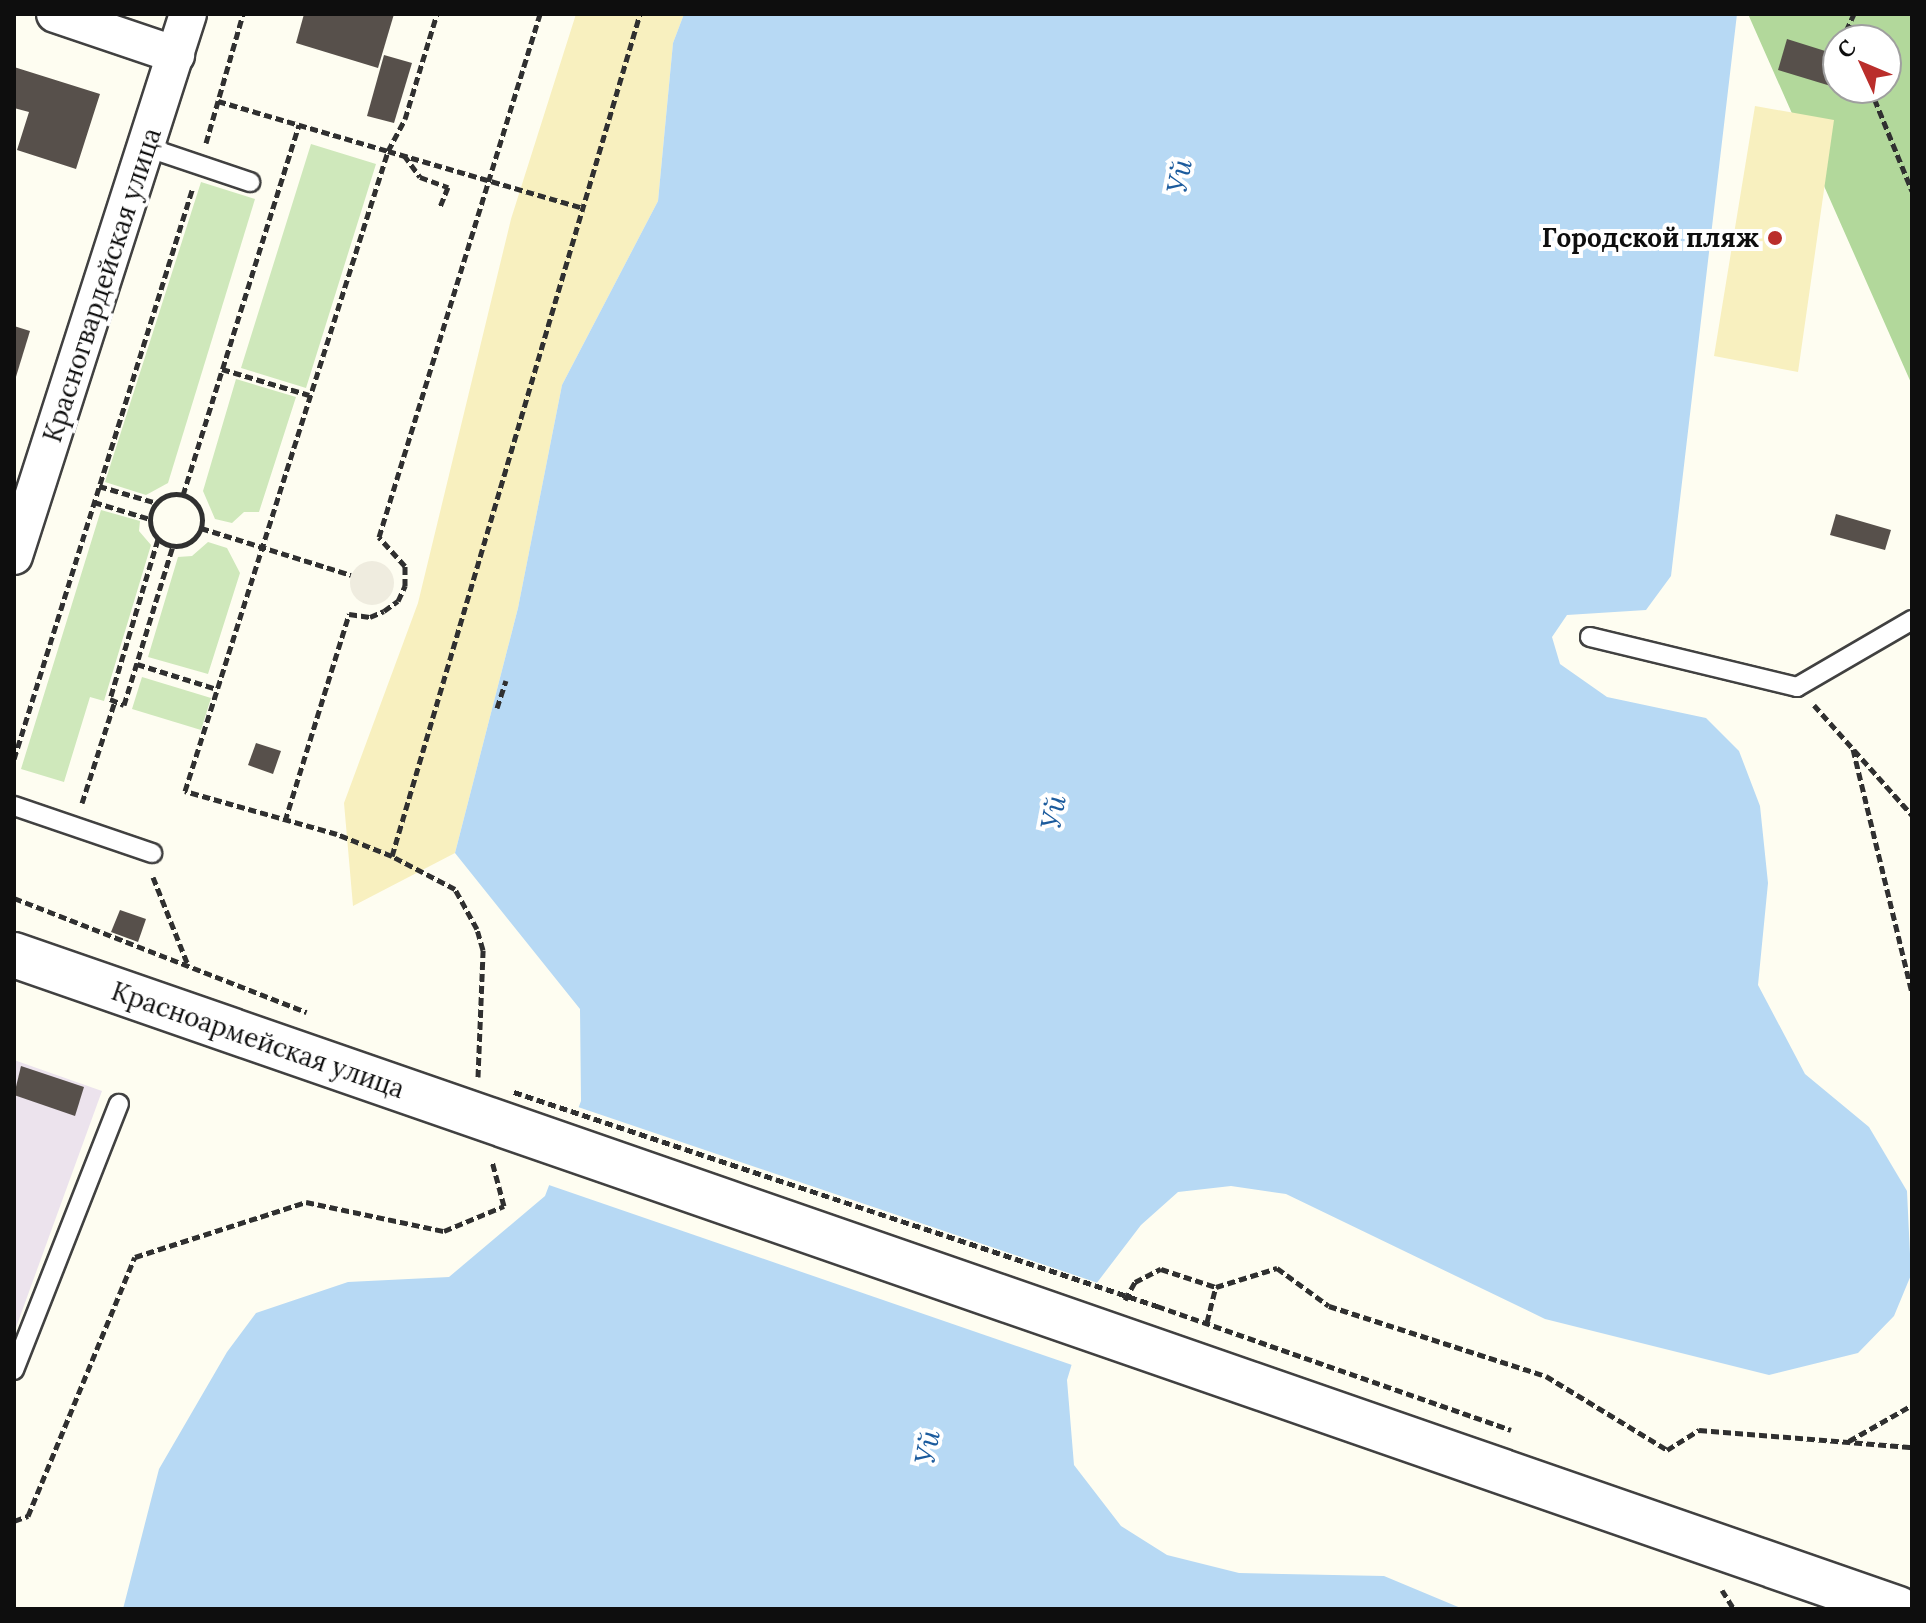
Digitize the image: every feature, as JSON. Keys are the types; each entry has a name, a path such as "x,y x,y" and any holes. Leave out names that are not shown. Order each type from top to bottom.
{"street":[{"path":"55,14 176,55"},
{"name":"Красногвардейская улица","path":"14,556 188,14"},
{"name":"Красноармейская улица","path":"14,955 1141,1319 1898,1609"}],"lane":[{"path":"146,147 250,182"},
{"path":"1590,637 1797,687 1912,620"},
{"path":"14,806 147,851"},
{"path":"14,1370 119,1104"}],"path":[{"path":"14,759 200,165 243,14"},
{"path":"437,14 405,119 388,151 185,791 392,856 455,889 477,929 483,950 478,1078"},
{"path":"285,821 349,614 370,617 384,611 398,601 405,586 405,566 379,537 540,14"},
{"path":"392,856 640,14"},
{"path":"218,101 583,208"},
{"path":"1877,104 1912,191"},
{"path":"183,495 299,125"},
{"path":"403,154 420,177 448,187 440,207"},
{"path":"222,369 309,395"},
{"path":"99,486 157,503"},
{"path":"158,539 173,546 189,543 201,528 200,507 183,495 171,494 157,503 150,519 158,539 110,699 124,705 173,546"},
{"path":"94,502 150,519"},
{"path":"201,528 351,575"},
{"path":"137,664 217,689"},
{"path":"497,708 506,680"},
{"path":"1797,687 1912,815"},
{"path":"74,826 115,701"},
{"path":"1853,749 1912,993"},
{"path":"147,851 188,966"},
{"path":"14,898 318,1016"},
{"path":"463,1073 490,1083"},
{"path":"14,1521 28,1516 135,1257 306,1202 444,1231 504,1206 502,1115 1141,1319 1135,1282 1161,1269 1216,1287 1277,1268 1329,1306 1546,1376 1667,1450 1699,1430 1912,1447"},
{"path":"1207,1322 1216,1287"},
{"path":"1849,1441 1912,1405"},
{"path":"1722,1589 1734,1609"}],"shaded area":[{"path":"372,561 387,568 394,583 387,598 372,605 357,598 350,583 357,568"},
{"path":"14,1060 102,1091 14,1333"}],"green space":[{"path":"1748,14 1912,14 1912,385"},
{"path":"311,144 376,164 306,388 241,368"},
{"path":"201,182 255,199 168,483 146,495 105,482"},
{"path":"236,379 296,397 259,512 244,512 232,523 215,519 203,491"},
{"path":"101,510 140,521 139,531 151,545 104,701 90,697 64,782 21,769"},
{"path":"208,542 227,548 240,573 208,674 148,657 178,557 192,556"},
{"path":"142,677 211,698 201,730 132,709"}],"sand":[{"path":"576,14 684,14 673,43 658,201 562,385 518,608 455,853 353,906 344,803 418,603 511,219"},
{"name":"Городской пляж","path":"1755,106 1834,120 1798,372 1714,356"}],"water":[{"name":"Уй","path":"684,14 1737,14 1671,576 1646,610 1567,615 1552,637 1560,664 1607,697 1706,718 1739,751 1760,806 1768,883 1758,985 1805,1074 1869,1127 1907,1191 1911,1275 1894,1316 1858,1353 1769,1375 1545,1319 1286,1194 1231,1186 1178,1192 1141,1225 1096,1284 1067,1380 1074,1465 1121,1526 1167,1555 1239,1573 1384,1576 1463,1609 123,1609 159,1469 227,1352 256,1313 348,1282 449,1277 545,1196 581,1101 580,1009 455,853 518,608 562,385 658,201 673,43"}],"pier":[{"path":"575,1106 1101,1284 1075,1366 546,1184"}],"building":[{"path":"304,14 394,14 378,68 296,43"},
{"path":"1787,39 1822,50 1822,83 1778,70"},
{"path":"384,55 412,63 394,123 367,116"},
{"path":"14,67 100,94 76,169 17,150 29,112 14,108"},
{"path":"14,326 30,331 15,380 14,380"},
{"path":"1836,514 1891,530 1885,550 1830,535"},
{"path":"256,743 281,751 273,774 248,765"},
{"path":"120,910 146,919 138,942 111,932"},
{"path":"21,1066 84,1087 75,1116 14,1095"}],"place":[{"name":"Городской пляж","path":"1775,238"}]}
